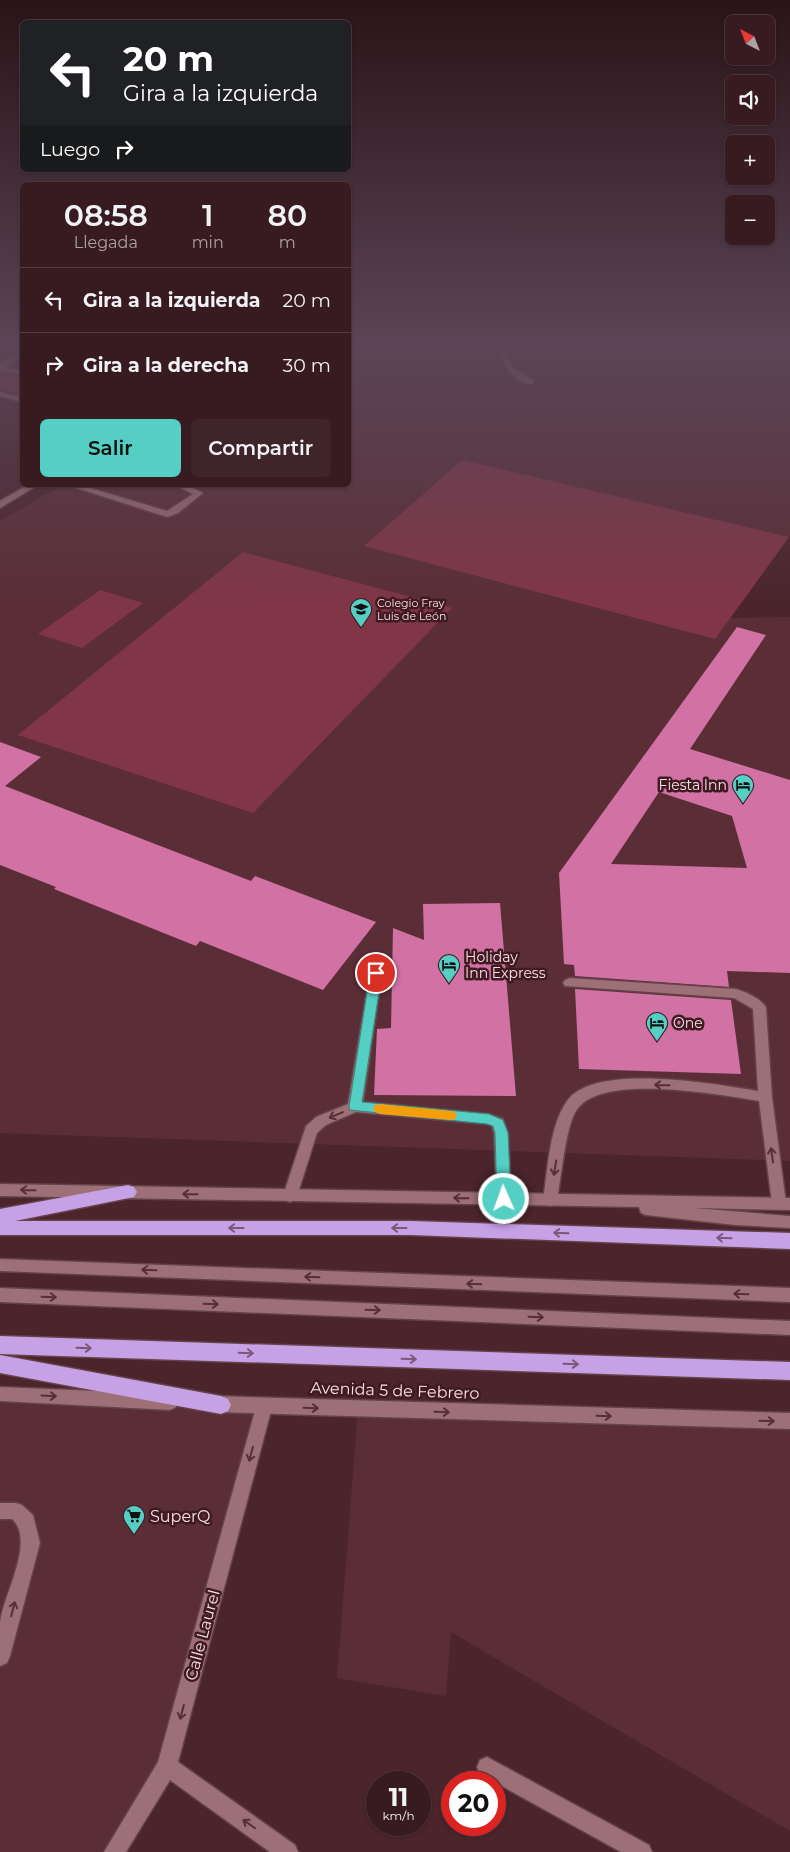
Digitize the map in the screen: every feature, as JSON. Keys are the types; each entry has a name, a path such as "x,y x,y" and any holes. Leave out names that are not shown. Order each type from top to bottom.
{"highway":[{"path":"0,1216 128,1192"},
{"path":"0,1228 411,1228 790,1240"},
{"path":"0,1344 790,1371"},
{"path":"0,1364 220,1405"}],"main road":[{"path":"0,505 31,487"},
{"path":"78,487 166,514 175,511 199,493 185,487"},
{"path":"355,1107 376,973"},
{"path":"0,1190 785,1203 765,1097 759,1007 736,994 570,983"},
{"path":"550,1200 564,1119 569,1107 580,1096 614,1085 697,1086 765,1097"},
{"path":"290,1196 311,1130 322,1121 355,1107 489,1119 498,1123 501,1133 504,1199"},
{"path":"579,1201 735,1219 790,1222"},
{"path":"0,1265 790,1295"},
{"path":"0,1295 790,1328"},
{"name":"Avenida 5 de Febrero","path":"0,1394 220,1405 790,1421"},
{"name":"Calle Laurel","path":"114,1852 167,1766 264,1406"},
{"path":"0,1511 16,1511 27,1521 31,1543 0,1656"},
{"path":"167,1766 288,1852"},
{"path":"487,1767 642,1852"}],"shaded area":[{"path":"351,430 790,430 790,536 730,618 790,617 790,1161 0,1133 0,521 59,487 351,487"},
{"path":"462,460 789,537 715,639 364,546"},
{"path":"243,552 452,608 253,813 18,735"},
{"path":"100,590 143,603 82,648 38,634"},
{"path":"0,1394 264,1407 167,1766 114,1852 0,1852"},
{"path":"358,1409 790,1421 790,1831 451,1632 446,1696 337,1678"}],"building":[{"name":"Fiesta Inn","path":"737,627 766,635 690,749 790,780 790,973 727,971 729,987 575,976 574,965 564,964 559,873","holes":["659,792 732,816 747,868 611,864"]},
{"path":"0,742 41,757 5,786 251,881 255,876 376,922 323,990 200,941 196,946 54,889 56,887 0,865"},
{"name":"Holiday Inn Express","path":"500,903 516,1096 374,1095 377,1029 391,1028 393,928 424,940 423,904"},
{"name":"One","path":"575,989 731,1000 741,1074 579,1069"}],"slow traffic":[{"path":"380,1109 451,1116"}],"place":[{"name":"Colegio Fray Luis de León","path":"361,628"},
{"name":"Fiesta Inn","path":"743,804"},
{"name":"Holiday Inn Express","path":"449,984"},
{"name":"One","path":"657,1042"},
{"name":"SuperQ","path":"134,1535"}],"route":[{"path":"376,973 355,1107 489,1119 498,1123 501,1133 504,1199"}]}
